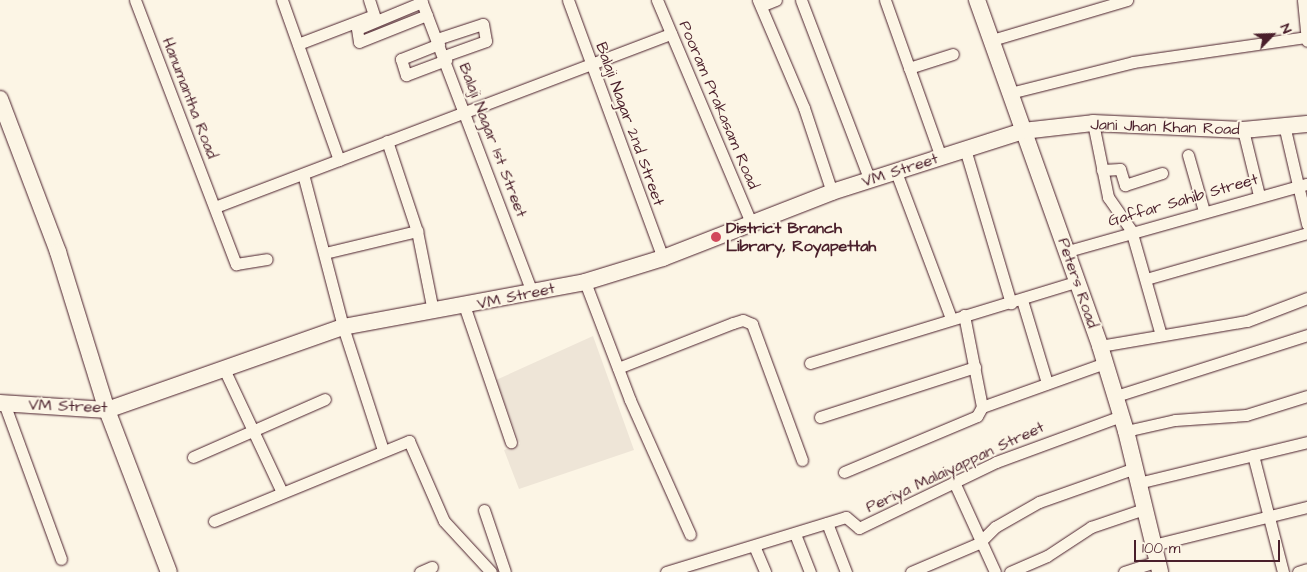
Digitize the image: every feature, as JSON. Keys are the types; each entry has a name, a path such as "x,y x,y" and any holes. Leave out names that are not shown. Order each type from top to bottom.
{"street":[{"name":"Hanumantha Road","path":"135,0 236,264 267,259"},
{"path":"282,0 339,160"},
{"path":"298,44 374,15 369,0"},
{"name":"Balaji Nagar 2nd Street","path":"568,0 663,258"},
{"name":"Pooram Prakasam Road","path":"657,0 752,222"},
{"path":"776,0 759,3 804,108 832,192"},
{"path":"801,0 870,180"},
{"path":"885,0 941,158"},
{"name":"Peters Road","path":"977,0 1068,251 1116,396 1158,567"},
{"path":"992,40 1127,0"},
{"path":"1303,0 1307,41"},
{"path":"421,1 357,29 359,42 427,15"},
{"name":"Balaji Nagar 1st Street","path":"421,1 467,111 532,292"},
{"path":"446,61 406,75 401,59 478,17"},
{"path":"409,81 486,41 483,24 437,39"},
{"path":"215,207 670,34"},
{"path":"1010,93 1133,62 1307,37"},
{"path":"909,68 953,54"},
{"path":"0,99 58,252 107,410 169,572"},
{"path":"1093,123 1108,197 1131,230 1161,335"},
{"name":"Jani Jhan Khan Road","path":"1023,131 1093,123 1243,130 1307,124"},
{"path":"1284,125 1301,185 1307,224"},
{"path":"1243,130 1259,195"},
{"name":"VM Street","path":"2,403 107,410 343,327 433,311 465,308 585,282 663,258 832,192 1023,131"},
{"path":"387,141 417,231 433,311"},
{"path":"965,149 1047,383"},
{"path":"1188,155 1204,211"},
{"path":"1102,170 1120,170 1125,185 1162,173"},
{"path":"896,172 951,318"},
{"path":"302,174 325,253 343,327 384,450"},
{"name":"Gaffar Sahib Street","path":"1068,251 1131,230 1301,185"},
{"path":"325,253 417,231"},
{"path":"1146,279 1307,233"},
{"path":"810,363 951,318 1017,301 1078,281"},
{"path":"585,282 618,368 690,534"},
{"path":"1100,346 1247,321 1307,298"},
{"path":"465,308 510,442"},
{"path":"844,472 977,416 982,407 964,315"},
{"path":"618,368 733,323 743,320 752,324 802,460"},
{"path":"1116,396 1307,335"},
{"path":"982,407 1105,363"},
{"path":"820,417 975,367"},
{"path":"224,369 252,432 282,492"},
{"name":"Periya Malaiyappan Street","path":"828,523 848,517 859,528 954,482 1124,424 1246,416 1307,396"},
{"path":"193,457 325,399"},
{"path":"2,403 61,559"},
{"path":"214,521 409,441 444,521 491,572"},
{"path":"911,572 979,543 995,527 1039,502 1137,476 1252,455 1307,442"},
{"path":"1252,455 1283,572"},
{"path":"954,482 979,543 996,572"},
{"path":"1153,545 1307,507"},
{"path":"1010,572 1047,556 1091,527 1144,509"},
{"path":"484,510 506,572"},
{"path":"666,572 755,548 828,523 846,572"},
{"path":"795,534 810,572"},
{"path":"755,548 765,572"},
{"path":"420,572 432,567"},
{"path":"1124,572 1158,567"},
{"path":"1298,572 1307,569"}],"shaded area":[{"path":"593,336 634,450 519,489 504,450 520,444 496,380"}],"place":[{"name":"District Branch Library, Royapettah","path":"716,237"}]}
